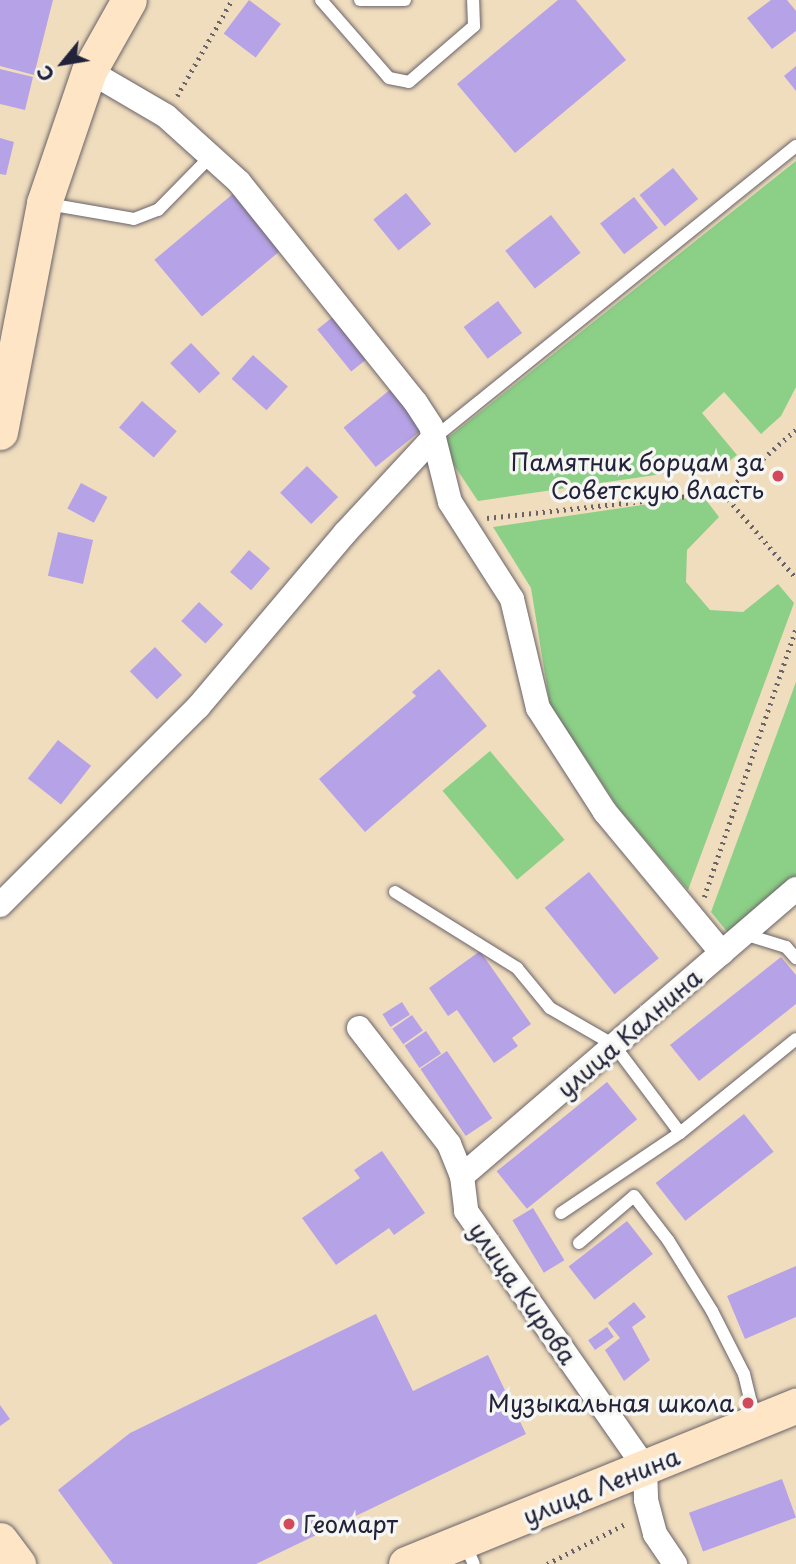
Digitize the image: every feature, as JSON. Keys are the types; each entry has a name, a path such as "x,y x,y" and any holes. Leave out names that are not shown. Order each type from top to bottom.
{"main road":[{"path":"0,432 44,203 89,71 130,0"},
{"name":"улица Ленина","path":"406,1564 469,1553 645,1468 796,1406"},
{"path":"0,1540 18,1564"}],"street":[{"path":"89,71 166,116 212,155 273,220 416,402 433,438 450,502 512,599 538,708 605,812 722,953"},
{"path":"0,905 198,707 345,533 433,438"},
{"name":"улица Калнина","path":"462,1176 796,889"},
{"name":"улица Кирова","path":"359,1028 449,1144 462,1176 466,1211 645,1468 649,1512 655,1534 675,1564"}],"lane":[{"path":"321,0 389,78 409,82 474,26 473,0"},
{"path":"360,0 405,0"},
{"path":"433,438 796,146"},
{"path":"44,203 134,219 158,210 212,155"},
{"path":"395,892 517,968 550,1009 614,1045 680,1133"},
{"path":"744,934 786,947 796,958"},
{"path":"561,1213 680,1133 796,1039"},
{"path":"579,1243 634,1196 668,1240 712,1311 744,1374 756,1423"}],"path":[{"path":"166,116 232,0"},
{"path":"462,521 726,492 796,430"},
{"path":"726,492 796,578"},
{"path":"696,921 796,629"},
{"path":"547,1564 649,1512"}],"green space":[{"path":"796,161 796,387 781,416 761,434 724,392 702,413 737,455 724,465 478,501 440,444"},
{"path":"703,496 719,517 687,550 686,582 710,610 743,612 778,584 794,603 688,890 619,809 550,705 531,588 493,527"},
{"path":"796,682 796,876 729,934 711,912"},
{"path":"490,751 565,840 517,880 443,791"}],"building":[{"path":"0,0 53,0 34,75 0,66"},
{"path":"249,0 281,24 256,58 224,34"},
{"path":"558,0 576,0 626,60 515,153 457,84"},
{"path":"771,0 787,0 796,11 796,31 772,49 747,18"},
{"path":"796,66 796,91 784,76"},
{"path":"0,69 33,77 25,110 0,104"},
{"path":"0,138 14,142 6,175 0,174"},
{"path":"673,168 698,199 665,226 640,195"},
{"path":"234,193 282,250 202,317 154,260"},
{"path":"406,193 431,224 399,251 373,219"},
{"path":"634,197 658,228 624,254 600,223"},
{"path":"551,215 581,253 535,289 505,251"},
{"path":"498,301 522,333 488,359 464,327"},
{"path":"339,312 373,354 351,372 317,330"},
{"path":"191,343 220,373 199,393 170,363"},
{"path":"253,355 288,386 267,410 232,379"},
{"path":"391,389 423,429 376,467 344,427"},
{"path":"142,401 177,431 154,458 119,427"},
{"path":"307,466 338,497 311,524 280,493"},
{"path":"81,483 107,497 94,523 67,509"},
{"path":"58,532 93,540 83,584 48,576"},
{"path":"249,550 270,568 251,590 230,572"},
{"path":"199,602 223,625 205,644 181,621"},
{"path":"155,647 182,675 157,699 130,671"},
{"path":"439,669 487,726 365,832 319,779 416,696 412,692"},
{"path":"58,740 91,766 61,804 28,779"},
{"path":"589,872 659,958 615,994 545,908"},
{"path":"480,951 531,1024 512,1038 518,1046 494,1063 457,1010 448,1016 429,988"},
{"path":"781,957 796,975 796,1004 699,1081 670,1045"},
{"path":"402,1002 410,1015 390,1027 382,1014"},
{"path":"412,1015 423,1031 403,1044 392,1029"},
{"path":"426,1031 441,1053 420,1068 404,1046"},
{"path":"447,1051 492,1118 466,1136 420,1069"},
{"path":"607,1082 637,1119 527,1209 497,1171"},
{"path":"744,1114 774,1152 685,1221 656,1183"},
{"path":"382,1151 425,1213 394,1235 389,1228 336,1265 302,1218 360,1178 354,1170"},
{"path":"533,1208 564,1260 544,1273 512,1220"},
{"path":"627,1221 653,1254 595,1300 569,1267"},
{"path":"796,1266 796,1317 745,1339 727,1296"},
{"path":"634,1302 646,1317 632,1327 650,1360 624,1381 605,1350 620,1338 608,1323"},
{"path":"376,1314 413,1391 488,1355 526,1434 256,1564 113,1564 58,1490 130,1433"},
{"path":"607,1327 614,1337 595,1350 588,1340"},
{"path":"0,1405 10,1419 0,1426"},
{"path":"782,1479 796,1518 703,1551 689,1513"}],"place":[{"name":"Памятник борцам за Советскую власть","path":"778,476"},
{"name":"Музыкальная школа","path":"748,1403"},
{"name":"Геомарт","path":"289,1524"}]}
